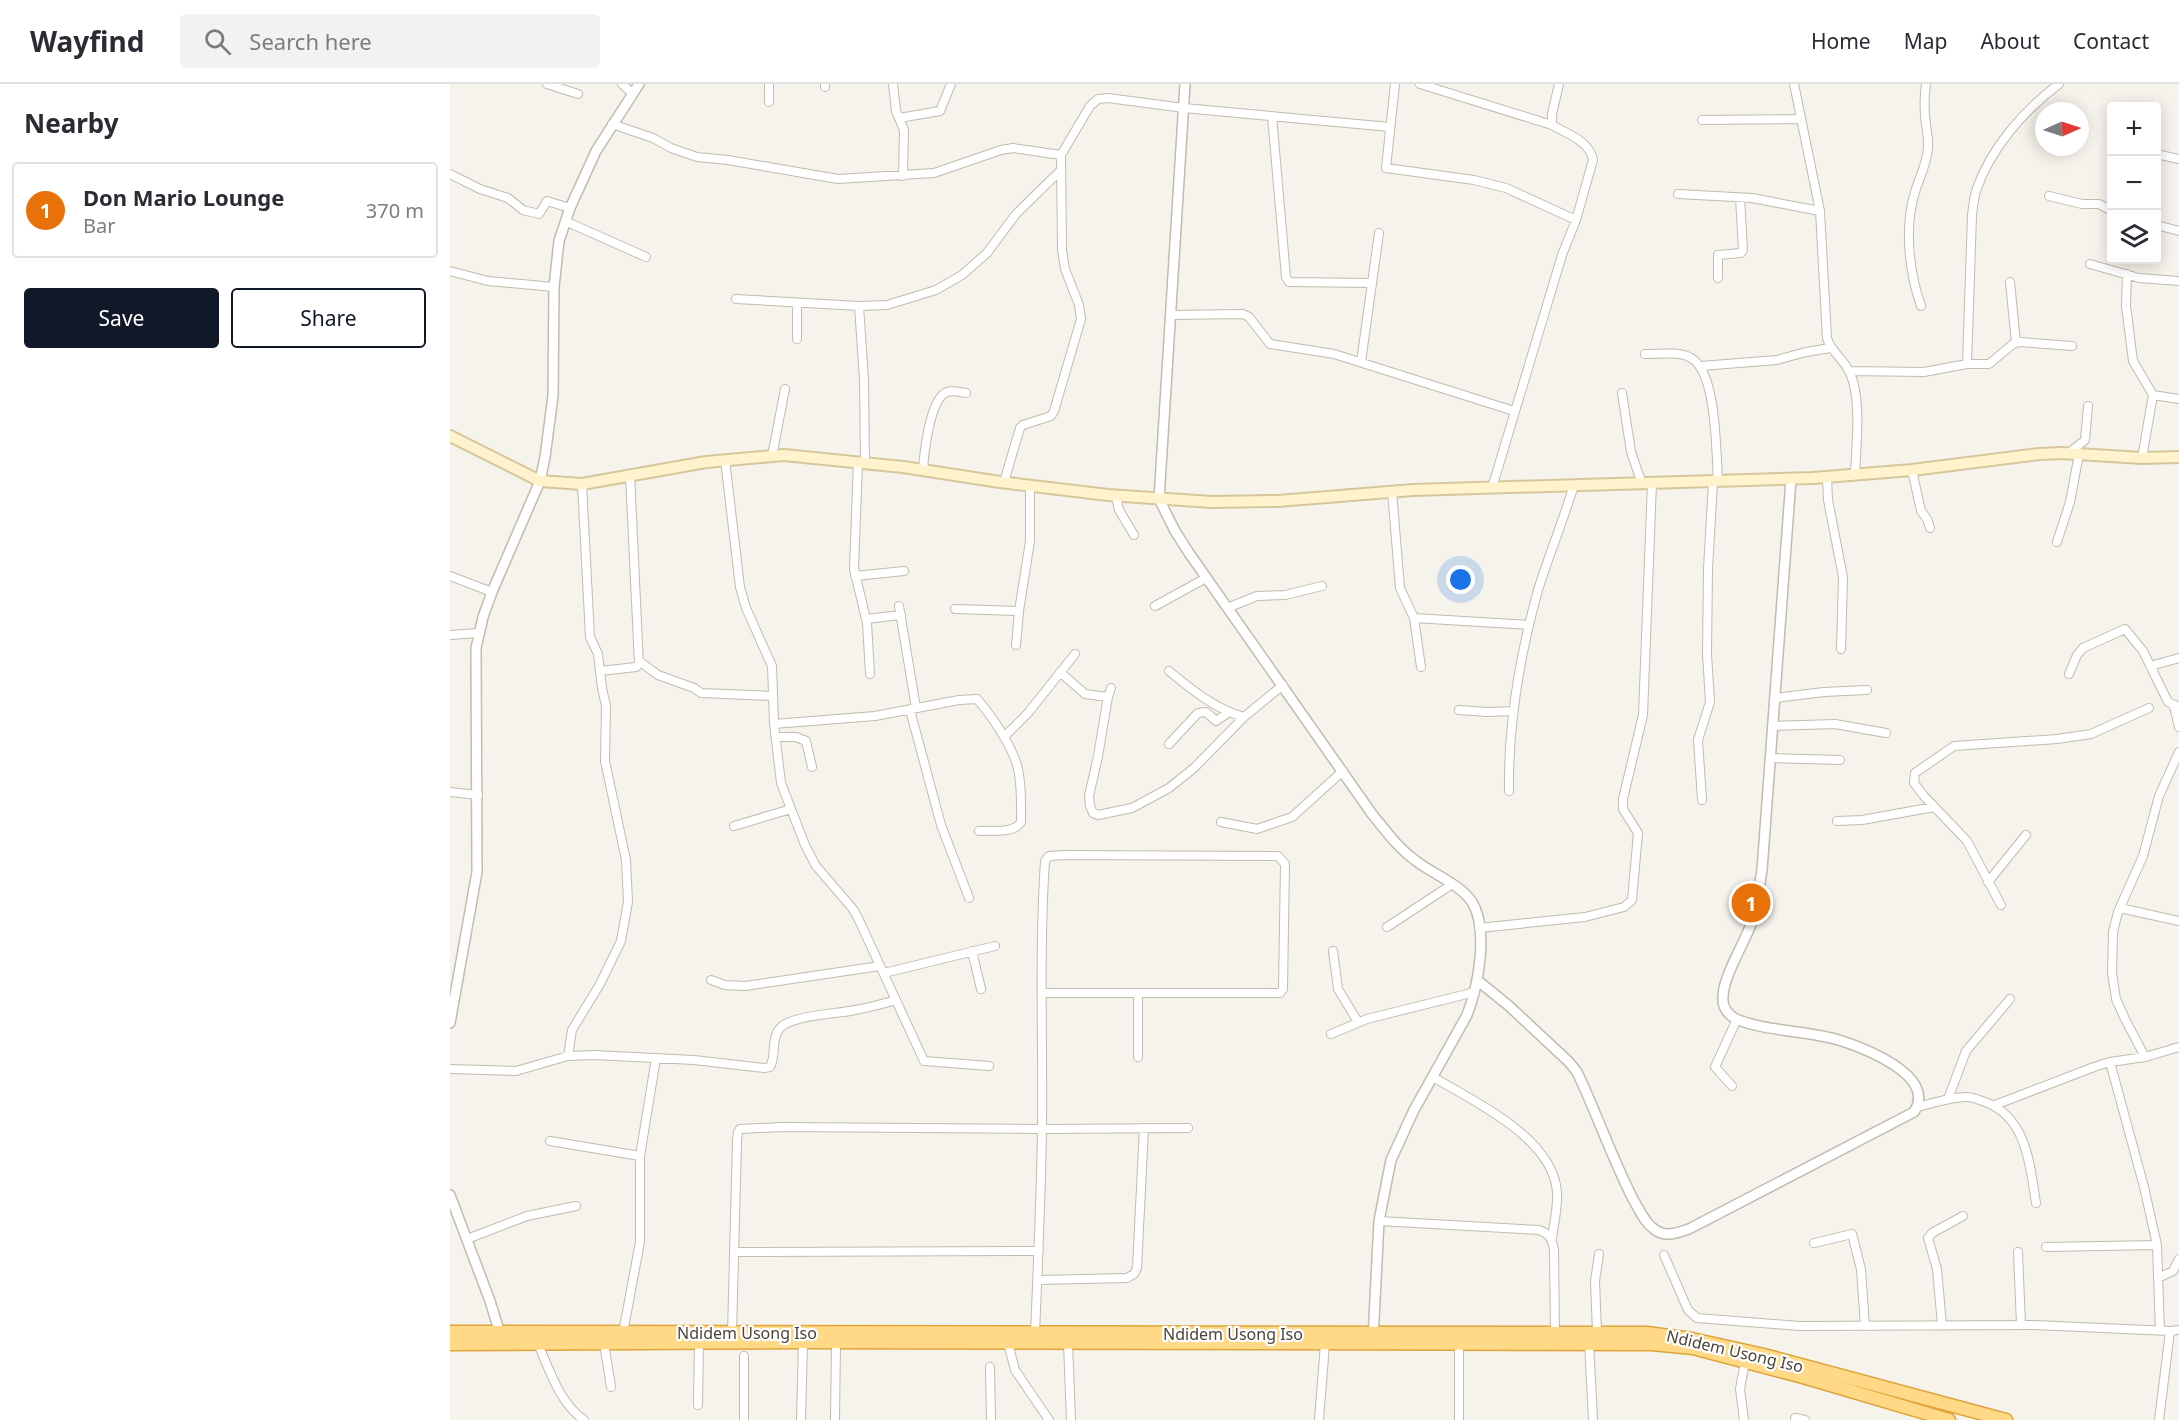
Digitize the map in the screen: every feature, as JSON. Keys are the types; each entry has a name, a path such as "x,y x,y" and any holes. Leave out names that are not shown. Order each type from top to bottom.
{"highway":[{"name":"Ndidem Usong Iso","path":"450,1332 538,1344 803,1342 1325,1344 1373,1339 1597,1332 1647,1333 1692,1339 1764,1355 2006,1420"},
{"name":"Ndidem Usong Iso","path":"450,1344 623,1333 1035,1333 1677,1346 1745,1362 1949,1420"}],"main road":[{"path":"450,436 540,481 582,484 725,460 802,456 1116,496 1212,502 1278,501 1392,491 1827,477 1912,470 2039,454 2179,457"}],"street":[{"path":"547,84 578,94"},
{"path":"622,84 632,93"},
{"path":"450,1023 452,996 477,872 478,633 492,592 540,481 548,441 553,396 554,287 559,241 565,220 596,151 639,84"},
{"path":"769,84 769,102"},
{"path":"893,84 894,105 903,124 905,142 903,176"},
{"path":"900,118 940,111 951,84"},
{"path":"1185,84 1159,499 1175,531 1206,578 1393,841 1472,903 1479,928 1477,980 1467,1015 1414,1110 1395,1149 1387,1177 1379,1221 1373,1339"},
{"path":"1395,84 1386,168 1474,180 1506,188 1576,220"},
{"path":"1420,84 1552,125 1587,146 1592,152 1593,160 1576,220 1562,255 1492,488"},
{"path":"1552,125 1552,114 1559,84"},
{"path":"1794,84 1820,211 1825,327 1830,348 1849,371 1856,392 1855,475"},
{"path":"1921,306 1912,272 1910,222 1915,193 1927,160 1924,102 1926,84"},
{"path":"1967,364 1972,214 1976,192 2002,141 2042,97 2059,84"},
{"path":"1004,483 1020,428 1051,416 1054,411 1080,319 1079,305 1065,269 1062,250 1060,171 1061,154 1090,106 1098,99 1108,98 1184,108 1390,127"},
{"path":"1272,116 1286,277 1289,282 1372,283"},
{"path":"1702,120 1802,118"},
{"path":"612,124 697,157 756,164 826,178 850,180 934,173 1013,148 1061,154"},
{"path":"2161,155 2179,159"},
{"path":"736,299 860,306 887,305 936,290 962,275 987,253 1016,214 1060,171"},
{"path":"450,174 480,189 508,198 529,213 539,214 547,201 570,208"},
{"path":"1678,194 1752,198 1820,211"},
{"path":"2049,196 2082,204 2099,204 2110,210"},
{"path":"1718,278 1719,255 1741,253 1743,250 1740,198"},
{"path":"565,220 646,257"},
{"path":"2161,226 2179,231"},
{"path":"1361,362 1379,233"},
{"path":"2090,264 2139,278 2179,282"},
{"path":"450,271 488,281 554,287"},
{"path":"2127,274 2126,306 2133,361 2153,395 2142,458"},
{"path":"2010,282 2016,343"},
{"path":"797,303 797,339"},
{"path":"860,306 864,380 854,569 866,619 870,674"},
{"path":"1171,315 1243,314 1249,317 1270,344 1334,354 1514,411"},
{"path":"1849,371 1924,372 1967,364 1989,364 2016,343 2072,346"},
{"path":"1701,366 1777,360 1830,348"},
{"path":"1645,354 1683,355 1692,359 1701,366 1712,401 1715,481 1708,569 1707,654 1710,702 1698,740 1702,800"},
{"path":"772,456 785,389"},
{"path":"923,470 925,449 936,403 946,392 966,393"},
{"path":"1479,928 1585,917 1624,908 1632,900 1638,833 1623,809 1623,799 1643,715 1647,484 1631,453 1622,393"},
{"path":"2153,395 2179,399"},
{"path":"2057,542 2070,502 2074,454 2085,441 2088,406"},
{"path":"725,460 740,587 746,609 772,666 779,776 813,861 853,909 924,1061 988,1066"},
{"path":"1912,470 1921,511 1930,528"},
{"path":"600,671 636,667 639,661 630,475"},
{"path":"1827,477 1828,500 1843,577 1841,649"},
{"path":"1477,980 1509,1006 1569,1062 1576,1072 1626,1186 1643,1217 1654,1229 1665,1234 1689,1229 1914,1112 1918,1107 1919,1098 1914,1083 1890,1062 1840,1040 1737,1019 1727,1013 1722,995 1752,923 1762,870 1791,479"},
{"path":"568,1056 572,1030 600,984 621,941 628,902 626,860 605,761 606,706 598,654 590,637 582,484"},
{"path":"1509,791 1510,744 1529,625 1539,588 1574,485"},
{"path":"1016,645 1030,541 1030,486"},
{"path":"1392,491 1400,588 1414,618 1421,667"},
{"path":"1116,496 1119,510 1134,536"},
{"path":"855,576 904,571"},
{"path":"450,576 492,592"},
{"path":"1155,606 1206,578"},
{"path":"1227,608 1257,596 1285,595 1322,586"},
{"path":"955,609 1019,611"},
{"path":"866,619 900,610 913,709 941,825 969,898"},
{"path":"1414,618 1529,625"},
{"path":"2069,674 2077,655 2083,648 2123,629 2127,630 2144,651 2168,702 2177,707 2179,727"},
{"path":"450,635 478,633"},
{"path":"1004,737 1028,713 1075,654"},
{"path":"2150,666 2179,658"},
{"path":"639,661 658,675 694,688 701,693 773,696"},
{"path":"1169,671 1197,694 1228,713 1244,717"},
{"path":"1060,672 1085,694 1108,697"},
{"path":"1111,688 1089,796 1093,813 1098,815 1132,808 1161,793 1194,768 1244,717 1283,685"},
{"path":"1775,698 1868,690"},
{"path":"774,724 875,716 959,699 977,699 1004,737 1018,767 1021,788 1018,827 1012,830 979,831"},
{"path":"2001,905 1967,842 1914,783 1916,773 1954,746 2057,739 2091,734 2149,708"},
{"path":"1459,710 1514,711"},
{"path":"1169,744 1198,713 1206,712 1216,721 1228,713"},
{"path":"1773,726 1835,724 1886,733"},
{"path":"776,737 796,737 806,741 812,767"},
{"path":"2145,1057 2116,999 2112,973 2113,932 2120,909 2143,856 2159,796 2179,752"},
{"path":"1771,758 1840,760"},
{"path":"1221,822 1257,830 1277,821 1292,818 1343,771"},
{"path":"450,792 478,795"},
{"path":"1837,821 1862,820 1934,807"},
{"path":"734,826 791,809"},
{"path":"1988,882 2026,835"},
{"path":"1035,1333 1042,1129 1042,993 1044,861 1049,856 1064,855 1278,856 1285,864 1283,989 1280,993 1042,993"},
{"path":"1387,927 1451,885"},
{"path":"2120,909 2179,921"},
{"path":"711,980 725,985 745,986 882,970 995,945"},
{"path":"972,951 981,989"},
{"path":"1333,951 1338,989 1358,1022"},
{"path":"1331,1034 1358,1022 1475,992"},
{"path":"1138,994 1138,1058"},
{"path":"1948,1099 1966,1052 2010,999"},
{"path":"450,1069 516,1071 568,1056 594,1055 764,1068 770,1067 772,1063 772,1049 782,1026 812,1017 854,1011 896,1000"},
{"path":"1732,1086 1715,1067 1737,1019"},
{"path":"1995,1106 2110,1062 2145,1057 2179,1047"},
{"path":"623,1333 640,1242 642,1217 640,1156 656,1058"},
{"path":"2110,1062 2157,1245 2160,1331"},
{"path":"1433,1077 1523,1134 1551,1167 1557,1192 1552,1238 1555,1333"},
{"path":"1918,1107 1969,1096 1995,1106 2012,1122 2028,1150 2036,1203"},
{"path":"732,1333 737,1141 738,1132 743,1128 1188,1128"},
{"path":"1038,1280 1127,1278 1134,1274 1137,1268 1144,1128"},
{"path":"550,1141 640,1156"},
{"path":"450,1195 490,1301 501,1339"},
{"path":"467,1239 527,1216 576,1206"},
{"path":"1942,1325 1937,1269 1928,1238 1932,1233 1963,1216"},
{"path":"1379,1221 1539,1230 1546,1232 1552,1238"},
{"path":"1814,1243 1852,1234 1861,1269 1865,1326"},
{"path":"2046,1247 2157,1245"},
{"path":"734,1252 1039,1251"},
{"path":"2018,1252 2021,1325"},
{"path":"1597,1332 1595,1292 1599,1254"},
{"path":"1664,1255 1688,1310 1697,1318 1800,1326 2021,1325 2175,1331 2159,1420"},
{"path":"2158,1278 2173,1271 2179,1259"},
{"path":"801,1420 803,1342"},
{"path":"836,1342 836,1420"},
{"path":"1459,1342 1459,1420"},
{"path":"604,1343 611,1387"},
{"path":"698,1405 699,1343"},
{"path":"1008,1343 1015,1370 1049,1420"},
{"path":"1068,1343 1071,1420"},
{"path":"1588,1343 1593,1420"},
{"path":"538,1344 568,1406 584,1420"},
{"path":"1319,1420 1325,1344"},
{"path":"744,1356 744,1420"},
{"path":"1744,1420 1740,1389 1745,1362"},
{"path":"990,1367 991,1420"},
{"path":"1795,1418 1804,1420"}],"place":[{"name":"Don Mario Lounge","path":"1751,903"}]}
